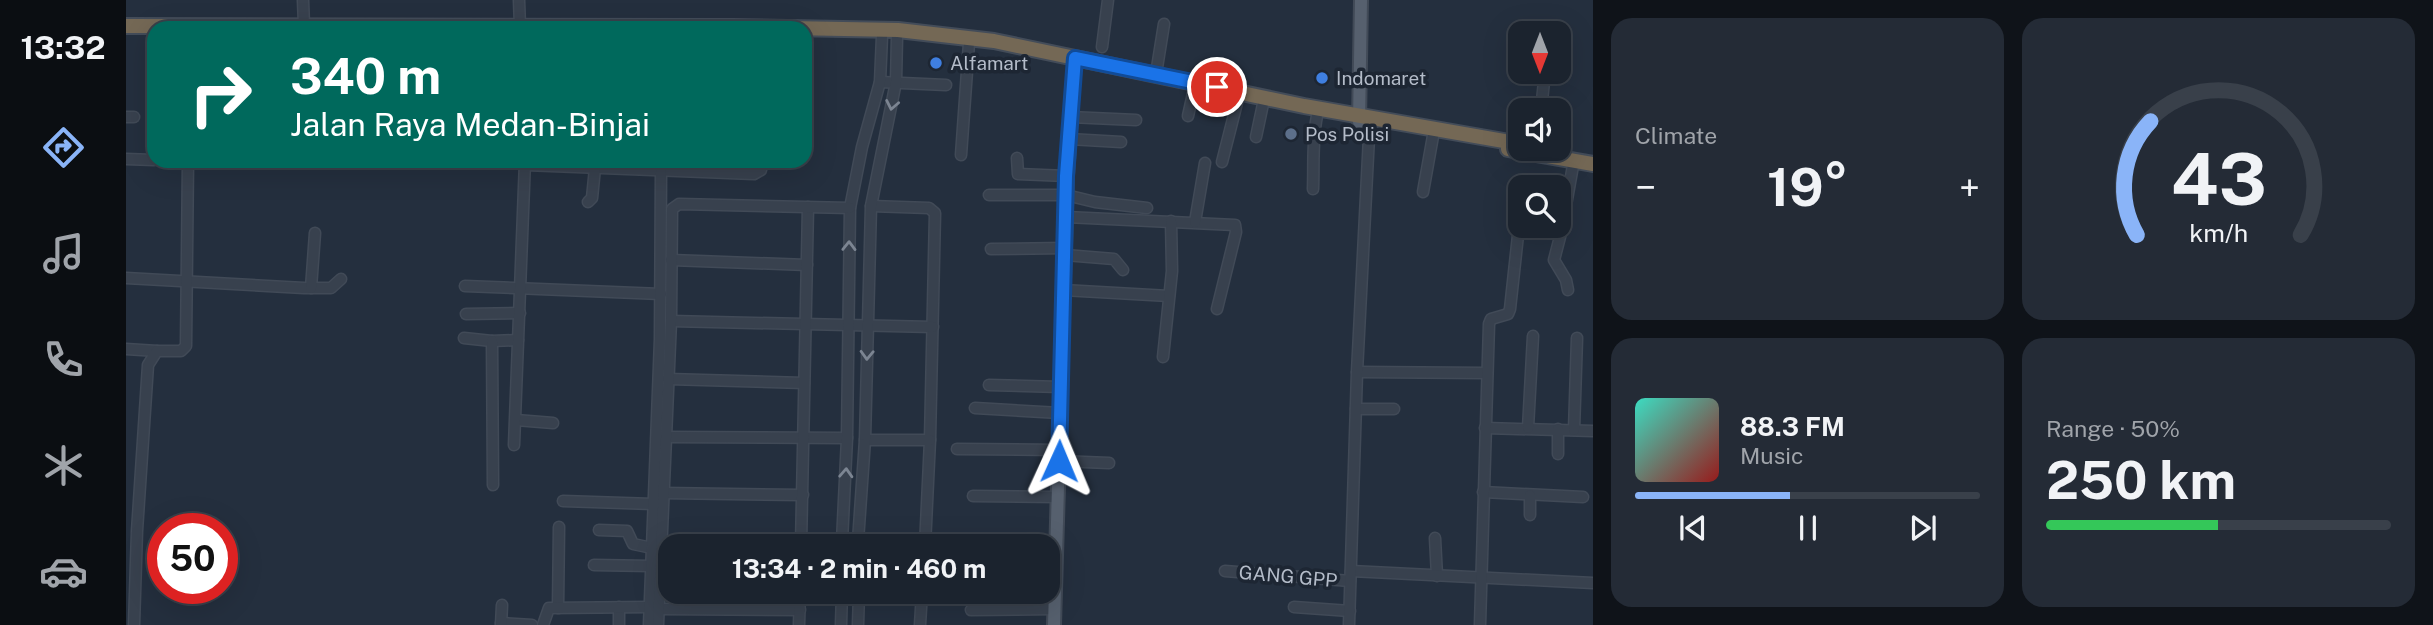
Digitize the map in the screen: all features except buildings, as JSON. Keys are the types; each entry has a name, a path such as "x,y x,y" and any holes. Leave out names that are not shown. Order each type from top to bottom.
{"highway":[{"path":"126,26 147,26"},
{"path":"812,29 882,29 970,37 1317,116 1364,120 1508,142"},
{"path":"126,33 147,33"},
{"path":"812,36 882,36 969,43 1156,74 1433,136 1593,164"},
{"path":"1571,153 1593,157"}],"main road":[{"path":"1361,0 1364,120"},
{"path":"1054,625 1066,176 1074,61"}],"street":[{"path":"303,0 304,21"},
{"path":"519,0 520,21"},
{"path":"1102,47 1108,0"},
{"path":"1156,74 1164,24"},
{"path":"842,534 847,438 850,208 862,147 880,82 882,36"},
{"path":"860,534 869,326 871,206 897,82 897,37"},
{"path":"961,155 969,43"},
{"path":"880,82 946,85"},
{"path":"1188,116 1194,89"},
{"path":"1222,162 1238,99"},
{"path":"1256,137 1263,104"},
{"path":"1313,190 1315,146 1312,137 1317,116"},
{"path":"1070,117 1136,120"},
{"path":"1349,625 1364,120"},
{"path":"1423,192 1433,136"},
{"path":"1069,139 1121,142"},
{"path":"1017,158 1018,174 1066,176"},
{"path":"126,159 147,160"},
{"path":"1571,177 1574,160"},
{"path":"1195,222 1205,163"},
{"path":"126,349 181,351 186,346 188,168"},
{"path":"514,445 525,168"},
{"path":"588,202 592,198 595,168 754,174 761,168"},
{"path":"658,534 653,504 661,294 661,172"},
{"path":"989,195 1066,195 1095,202 1147,208"},
{"path":"662,534 671,321 672,211 677,205 850,208"},
{"path":"871,206 929,208 935,211 926,534"},
{"path":"801,534 808,207"},
{"path":"1066,217 1237,226 1217,309"},
{"path":"1163,357 1173,244 1171,221"},
{"path":"311,288 315,233"},
{"path":"1480,625 1489,322 1508,314 1511,306 1518,238"},
{"path":"1560,238 1554,260 1566,280 1568,290"},
{"path":"991,249 1065,252 1114,260 1123,270"},
{"path":"671,260 807,265"},
{"path":"126,278 311,288 331,288 341,279"},
{"path":"465,286 661,294"},
{"path":"1063,290 1169,296"},
{"path":"466,314 520,313"},
{"path":"671,321 933,327"},
{"path":"1528,428 1533,335"},
{"path":"464,338 519,340"},
{"path":"1574,430 1577,338"},
{"path":"492,341 493,485"},
{"path":"134,625 148,365 157,351"},
{"path":"1357,372 1486,373"},
{"path":"668,379 804,383"},
{"path":"989,385 1061,387"},
{"path":"975,408 1060,413"},
{"path":"1356,409 1394,409"},
{"path":"516,420 552,423"},
{"path":"1485,428 1593,431"},
{"path":"1558,429 1558,454"},
{"path":"666,438 847,438"},
{"path":"865,440 930,440"},
{"path":"957,449 1059,455 1109,463"},
{"path":"1483,492 1583,497"},
{"path":"663,494 803,495"},
{"path":"1530,495 1530,515"},
{"path":"973,496 1058,497"},
{"path":"563,501 653,504"},
{"path":"558,608 559,527"},
{"path":"599,530 627,531 633,544 658,548"},
{"path":"1435,538 1437,576"},
{"path":"658,554 650,566 658,625"},
{"path":"594,565 650,566"},
{"name":"GANG GPP","path":"1226,571 1482,577 1593,583"},
{"path":"649,625 658,574"},
{"path":"799,625 800,604"},
{"path":"841,625 842,604"},
{"path":"858,625 859,604"},
{"path":"920,625 921,604"},
{"path":"502,605 501,624 532,625"},
{"path":"619,607 619,625"},
{"path":"1294,607 1350,611"},
{"path":"543,625 548,609 558,608 800,610"},
{"path":"971,610 1055,609"}],"place":[{"name":"Alfamart","path":"936,63"},
{"name":"Indomaret","path":"1322,78"},
{"name":"Pos Polisi","path":"1291,134"}],"route":[{"path":"1059,461 1066,176 1075,58 1217,87"}]}
